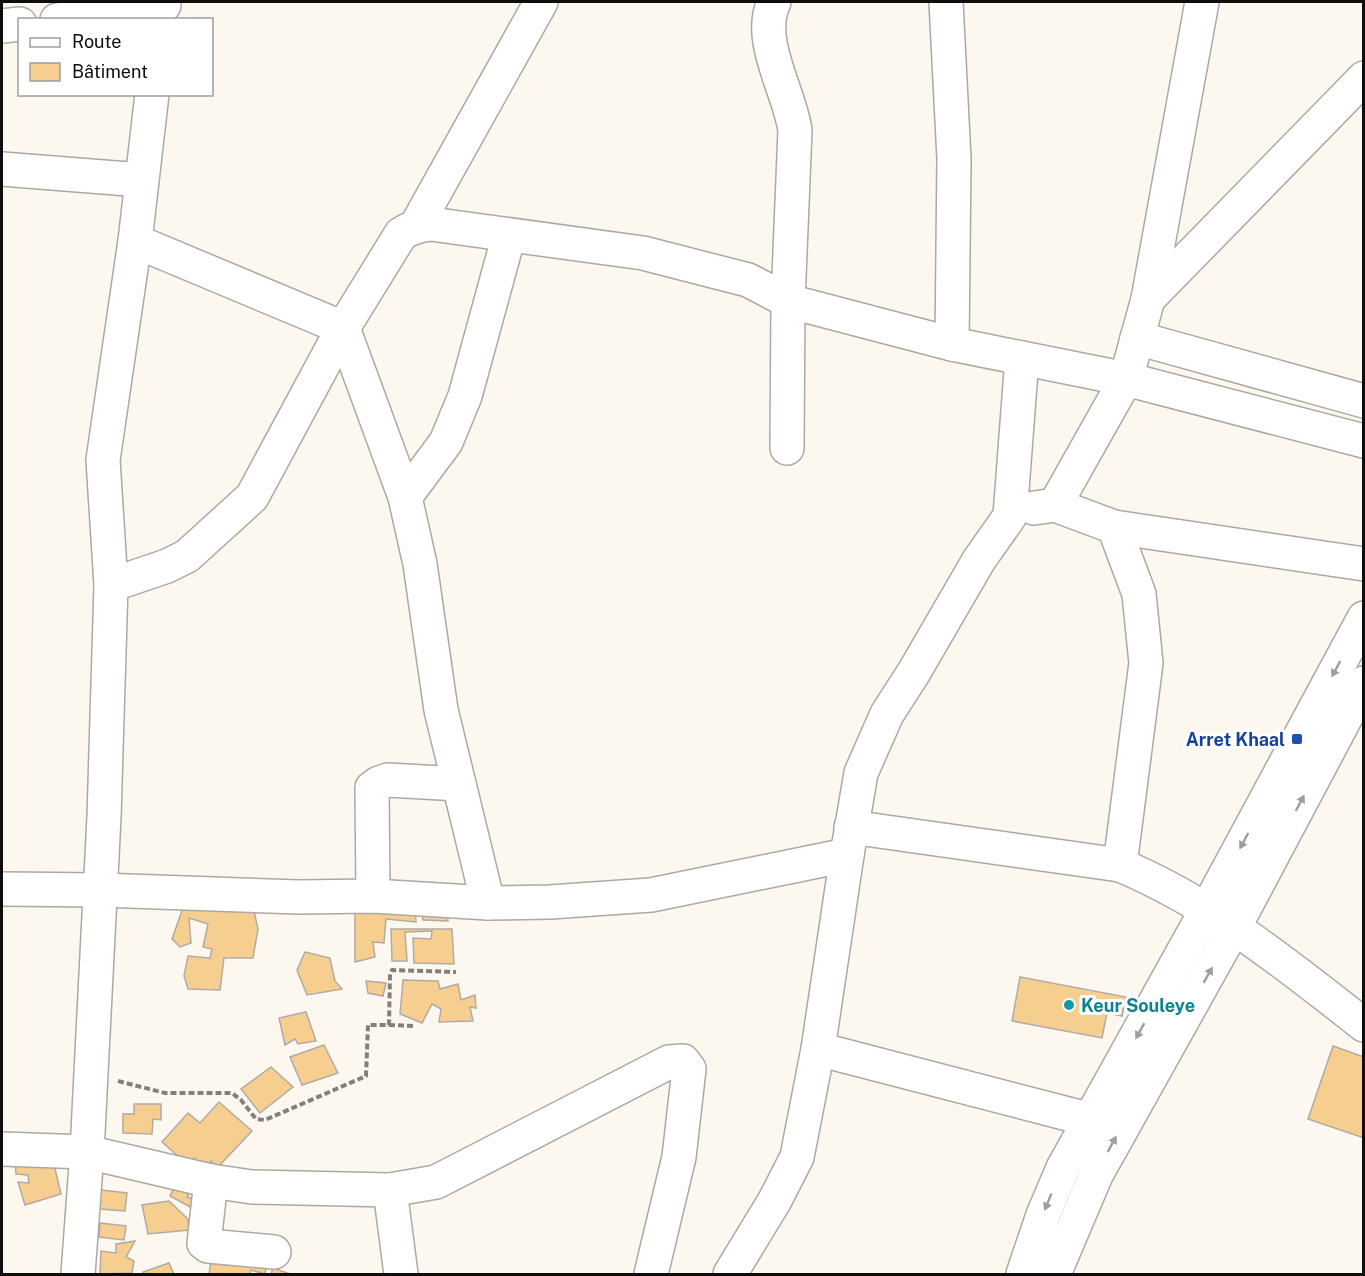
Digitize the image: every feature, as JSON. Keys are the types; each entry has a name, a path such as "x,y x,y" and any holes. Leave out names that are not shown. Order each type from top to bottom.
{"street":[{"path":"416,226 541,2"},
{"path":"945,2 954,159 952,344"},
{"path":"1055,505 1126,379 1148,299 1202,2"},
{"path":"768,5 768,35 792,111 795,130 788,301 788,448"},
{"path":"76,18 164,9"},
{"path":"2,27 18,24"},
{"path":"1148,299 1364,78"},
{"path":"78,1275 101,890 111,585 103,460 135,241 152,96"},
{"path":"2,170 141,180"},
{"path":"111,585 167,566 187,556 252,496 343,328 401,234 416,226 431,224 643,253 748,280 788,301 952,344 1126,379 1364,441"},
{"path":"405,497 446,442 465,396 509,235"},
{"path":"135,241 343,328 405,497 420,564 441,710 488,903"},
{"path":"1137,338 1364,401"},
{"path":"730,1275 775,1200 797,1156 818,1048 861,773 887,714 914,672 978,560 1010,516 1022,358"},
{"path":"1010,516 1055,505 1114,527 1364,564"},
{"path":"1114,527 1139,594 1146,663 1120,865"},
{"path":"1023,1275 1053,1188 1364,618"},
{"path":"1054,1275 1096,1175 1120,1128 1235,926 1364,683"},
{"path":"373,896 372,788 388,780 459,784"},
{"path":"2,889 299,897 373,896 488,903 550,902 651,895 849,841 1120,865 1155,879 1235,926 1364,1025"},
{"path":"818,1048 1091,1120"},
{"path":"2,1149 87,1152 211,1181 252,1187 390,1191 436,1182 669,1062 683,1061 687,1063 689,1069 679,1157 651,1275"},
{"path":"211,1181 204,1243 208,1246 274,1252"},
{"path":"390,1191 401,1275"}],"path":[{"path":"389,1025 392,970 456,972"},
{"path":"91,1075 165,1093 232,1093 241,1100 256,1119 265,1120 366,1076 368,1025 416,1026"}],"building":[{"path":"252,902 258,929 253,958 224,958 220,990 188,989 184,976 188,956 210,958 212,949 203,947 208,924 189,918 191,943 180,947 172,939 183,908"},
{"path":"355,903 415,909 416,922 386,919 384,943 373,942 375,957 355,962"},
{"path":"421,908 447,910 448,921 423,920"},
{"path":"391,929 452,929 454,964 414,963 413,938 431,939 432,931 405,932 407,961 392,961"},
{"path":"305,952 330,958 335,981 342,989 307,995 297,970"},
{"name":"Keur Souleye","path":"1020,977 1126,997 1122,1016 1107,1013 1102,1038 1012,1021"},
{"path":"403,980 438,981 440,989 458,984 461,1000 475,995 476,1008 470,1007 473,1021 439,1022 441,1009 432,1004 422,1023 400,1014"},
{"path":"366,981 386,983 383,996 368,993"},
{"path":"306,1012 316,1041 298,1044 295,1039 285,1045 279,1018"},
{"path":"324,1045 338,1073 302,1085 290,1057"},
{"path":"1333,1046 1364,1057 1364,1138 1308,1119"},
{"path":"271,1067 293,1087 260,1113 241,1089"},
{"path":"219,1102 252,1131 218,1167 211,1161 206,1168 194,1158 188,1165 162,1142 188,1113 200,1123"},
{"path":"134,1104 161,1104 161,1120 153,1119 152,1134 123,1133 123,1114 134,1114"},
{"path":"52,1156 61,1194 25,1205 18,1182 29,1183 28,1175 16,1174 15,1158"},
{"path":"178,1180 194,1186 187,1197 194,1199 192,1208 170,1196"},
{"path":"101,1190 127,1193 125,1211 99,1209"},
{"path":"169,1201 188,1219 189,1230 148,1234 142,1205"},
{"path":"100,1223 126,1226 124,1240 99,1237"},
{"path":"135,1241 126,1257 134,1261 132,1273 100,1274 101,1251 116,1253 116,1244"},
{"path":"212,1256 266,1266 265,1274 251,1270 250,1274 209,1274"},
{"path":"169,1263 174,1274 143,1274 143,1272"},
{"path":"273,1268 290,1274 271,1274"}],"place":[{"name":"Arret Khaal","path":"1297,739"},
{"name":"Keur Souleye","path":"1069,1005"}]}
